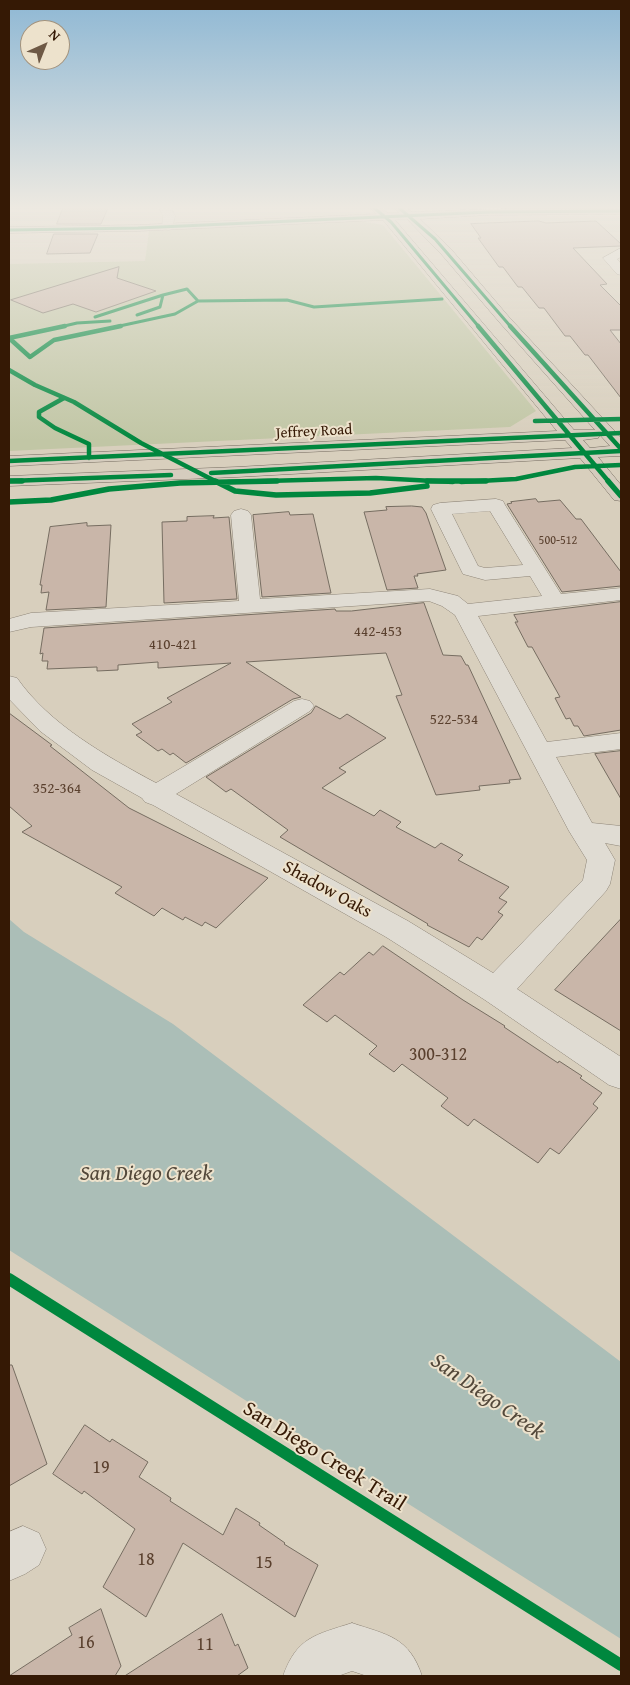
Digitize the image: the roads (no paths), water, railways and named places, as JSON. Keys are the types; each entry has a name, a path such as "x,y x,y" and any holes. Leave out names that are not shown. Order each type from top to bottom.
{"main road":[{"path":"444,285 621,496"},
{"path":"474,285 540,361 614,433 621,450"},
{"name":"Jeffrey Road","path":"9,461 614,433"},
{"name":"Jeffrey Road","path":"9,481 237,472 621,450"}],"street":[{"path":"534,570 485,574 470,570 440,509 496,505 554,601"},
{"path":"241,516 250,606"},
{"path":"464,611 621,594"},
{"path":"9,625 31,620 430,595 450,601 464,611 583,831 611,861 596,884 496,990"},
{"name":"Shadow Oaks","path":"9,683 12,689 49,726 101,764 154,796 284,865 397,929 496,990 621,1075"},
{"path":"154,796 302,706"},
{"path":"540,751 621,741"},
{"path":"583,831 621,836"},
{"path":"307,1676 322,1657 352,1647 382,1657 398,1676"}],"water":[{"name":"San Diego Creek","path":"9,919 24,932 173,1024 621,1362 621,1639 9,1250"}]}
